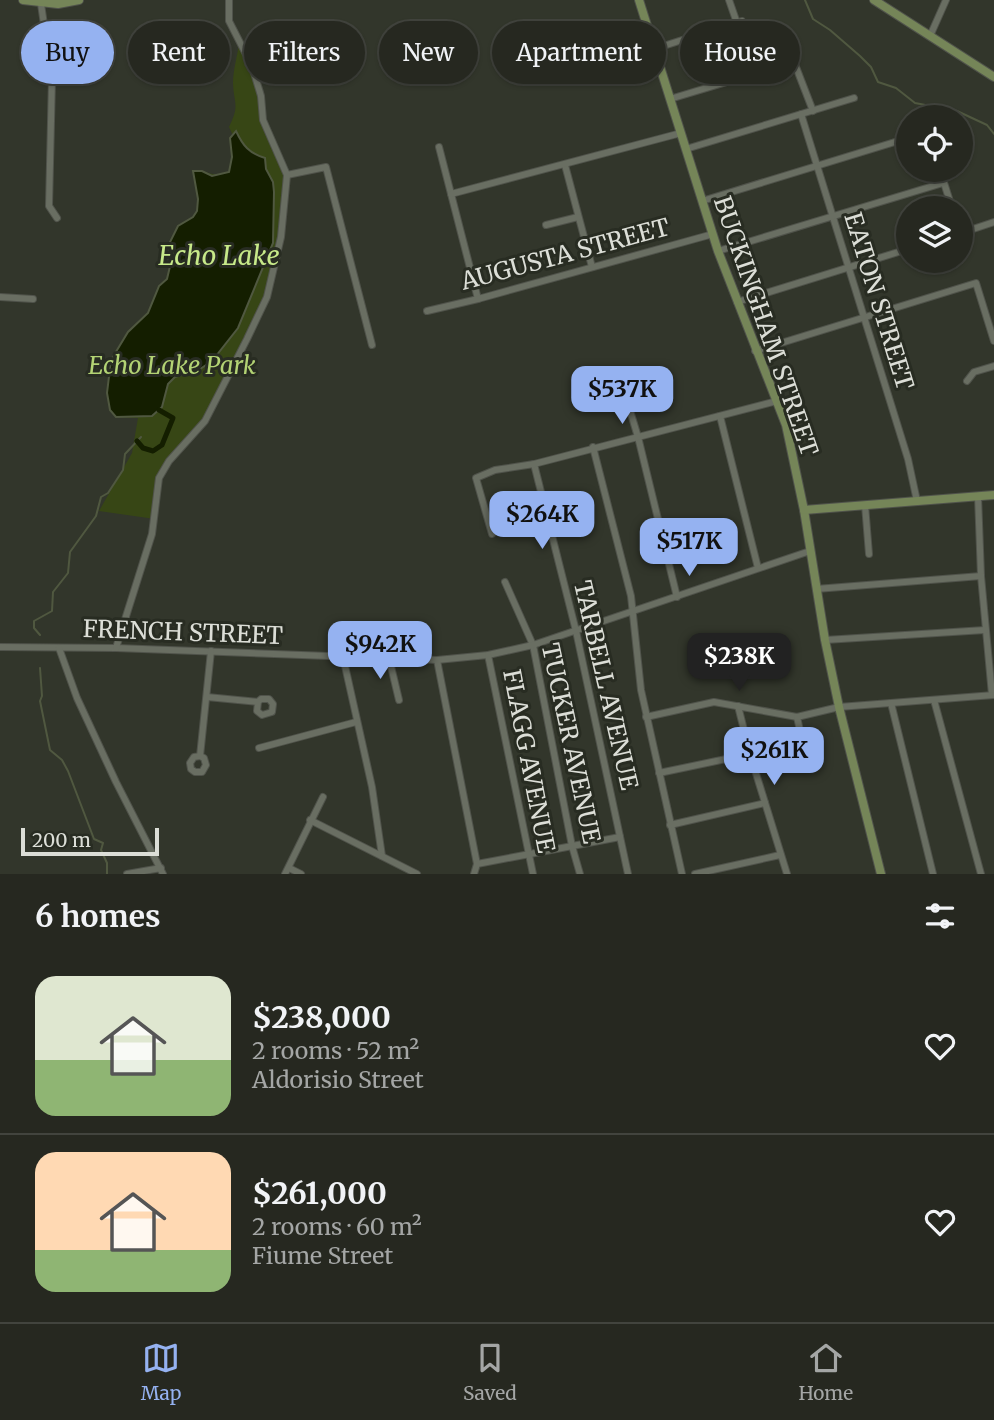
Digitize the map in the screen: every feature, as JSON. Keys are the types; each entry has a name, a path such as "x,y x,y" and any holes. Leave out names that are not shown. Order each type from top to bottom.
{"main road":[{"path":"23,0 41,4 79,0"},
{"name":"BUCKINGHAM STREET","path":"639,0 645,21"},
{"path":"874,0 994,77"},
{"name":"BUCKINGHAM STREET","path":"665,84 718,251 776,401 794,456 825,640 881,874"},
{"path":"804,510 994,495"}],"street":[{"path":"116,648 152,534 159,478 169,461 205,421 267,297 281,237 287,175 263,120 261,96 252,66 229,21 229,0"},
{"path":"666,45 739,22 729,0"},
{"path":"930,36 946,0"},
{"path":"41,4 52,79 49,206 57,218"},
{"path":"800,79 813,111"},
{"path":"670,99 720,84"},
{"path":"686,149 854,99"},
{"name":"EATON STREET","path":"802,114 908,459 917,501"},
{"path":"451,194 681,132"},
{"path":"702,201 896,142"},
{"path":"439,147 478,299"},
{"path":"565,165 592,267"},
{"path":"287,175 326,167 372,345"},
{"path":"718,251 943,183 948,196"},
{"path":"546,225 578,217"},
{"path":"973,229 994,222"},
{"name":"AUGUSTA STREET","path":"427,311 713,234"},
{"path":"737,302 896,252"},
{"path":"755,351 863,316 976,284 994,341"},
{"path":"0,297 33,299"},
{"path":"967,381 974,372 994,366"},
{"path":"614,382 628,404 638,436 677,597"},
{"path":"492,534 476,478 495,470 534,464 776,401"},
{"path":"720,416 758,568"},
{"path":"593,447 631,596 641,690 682,874"},
{"name":"TARBELL AVENUE","path":"534,464 576,631 628,874"},
{"path":"646,717 714,702 797,717 839,707 993,695 981,576 978,496"},
{"path":"864,505 869,554"},
{"name":"FRENCH STREET","path":"0,648 116,648 437,660 488,656 533,645 633,613 810,551"},
{"path":"816,589 981,576"},
{"name":"TUCKER AVENUE","path":"505,582 533,645 572,846 580,874"},
{"path":"825,640 985,629"},
{"path":"59,648 77,698 162,871 127,874"},
{"path":"200,756 211,652"},
{"name":"FLAGG AVENUE","path":"488,656 533,874"},
{"path":"343,657 372,788 382,856"},
{"path":"389,658 399,700"},
{"path":"437,660 477,864 474,874"},
{"path":"207,697 258,702"},
{"path":"934,700 979,874"},
{"path":"891,703 933,874"},
{"path":"738,706 787,874"},
{"path":"797,717 808,767"},
{"path":"259,748 356,722"},
{"path":"659,773 750,754"},
{"path":"301,874 287,871 323,797"},
{"path":"670,825 765,803"},
{"path":"310,820 417,874"},
{"path":"477,864 620,837"},
{"path":"695,874 780,855"}],"green space":[{"name":"Echo Lake","path":"239,44 244,52 244,84 256,84 263,120 287,175 287,191 267,297 205,421 159,478 155,519 99,511 132,453 138,418 116,417 110,410 107,393 111,360 128,332 148,313 159,286 167,279 173,254 170,242 178,226 193,217 197,211 198,199 193,171 213,174 229,172 236,142 229,127 235,109 233,78"}],"water":[{"name":"Echo Lake","path":"236,131 247,148 265,158 274,192 273,243 238,328 212,361 200,369 175,377 168,384 162,407 152,416 116,417 110,410 107,393 111,360 128,332 148,313 159,286 167,279 173,254 170,242 178,226 193,217 197,211 198,199 193,171 202,171 212,176 229,172 232,157 230,138"}],"waterway":[{"path":"805,0 813,19 860,56 871,67 878,82 896,88 915,103 957,111 987,125 994,134"},
{"path":"137,441 143,448 153,451 162,445 173,418 159,410"},
{"path":"40,635 34,628 34,621 52,611 53,592 68,573 70,552 96,516 101,497 108,493 123,470 125,454 141,437"},
{"path":"40,668 40,701 50,750 62,760 68,771 94,839 103,843 101,850 107,863 107,874"}],"park label":[{"name":"Echo Lake Park","path":"172,365"}]}
